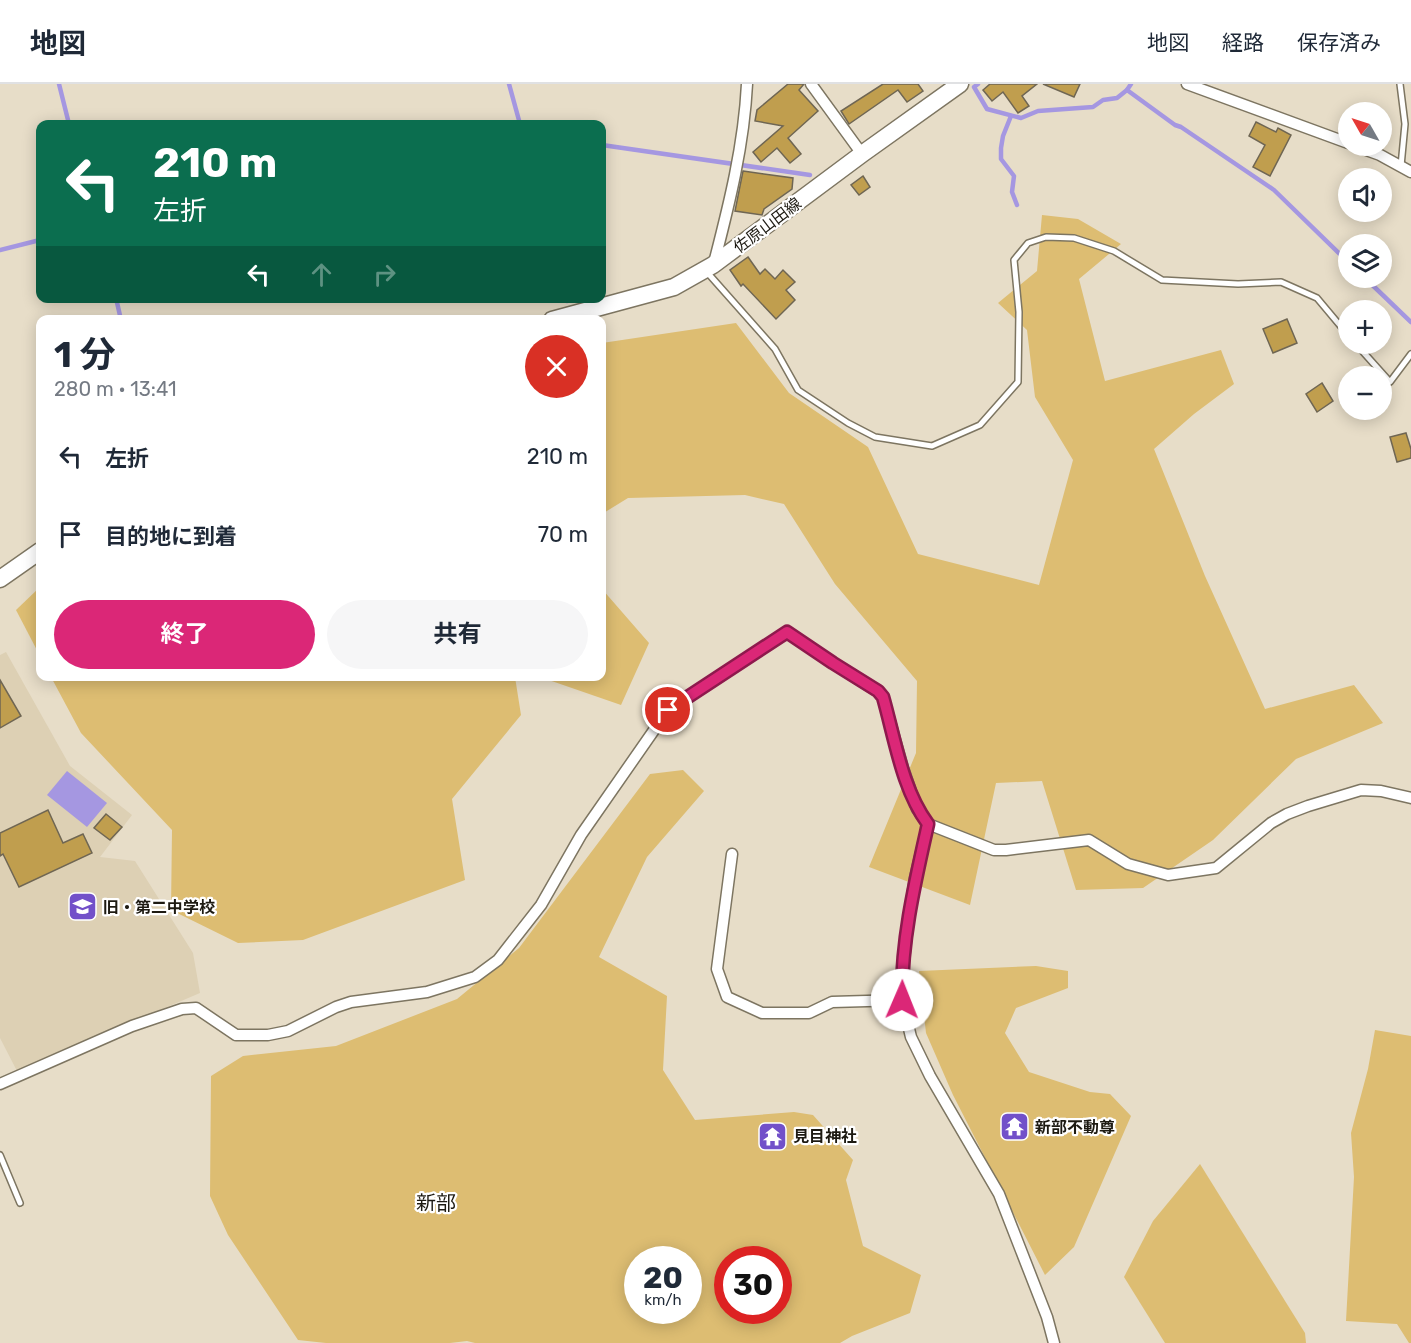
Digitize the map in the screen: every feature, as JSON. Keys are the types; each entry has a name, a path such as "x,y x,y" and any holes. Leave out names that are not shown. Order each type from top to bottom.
{"main road":[{"name":"佐原山田線","path":"570,315 674,287 709,268 953,86"},
{"path":"0,579 36,554"}],"street":[{"path":"709,268 728,211 745,115 747,84"},
{"path":"811,84 862,154"},
{"path":"1187,84 1338,139"},
{"path":"1382,156 1411,172"},
{"path":"0,1084 132,1026 182,1009 196,1008 236,1035 268,1035 288,1031 351,1002 427,992 474,977 498,960 541,905 581,836 668,710 787,632 878,691 883,697 917,809 928,824 994,850 1089,840 1128,864 1168,876 1216,868 1270,823 1308,806 1361,790 1381,791 1411,798"},
{"path":"928,824 915,878 907,931 902,1000 911,1036 930,1076 999,1194 1047,1317 1054,1343"},
{"path":"732,854 717,969 727,997 762,1014 809,1013 832,1002 902,1000"}],"lane":[{"path":"1400,84 1405,124 1401,166"},
{"path":"709,268 775,349 798,390 848,423 875,437 933,446 980,425 1018,382 1019,312 1014,260 1028,243 1046,237 1074,238 1114,251 1162,280 1238,284 1281,282 1317,298 1338,323"},
{"path":"1365,354 1390,382 1411,354"},
{"path":"0,1155 20,1203"}],"shaded area":[{"path":"1042,215 1078,219 1121,244 1079,279 1105,381 1221,350 1234,384 1194,414 1154,449 1205,576 1265,709 1354,685 1383,723 1296,759 1213,840 1143,888 1076,890 1042,781 996,783 970,905 869,867 916,753 917,681 835,584 784,504 745,495 628,498 606,512 606,342 736,323 789,393 868,447 918,554 1039,585 1073,460 1035,397 1027,330 998,303 1037,271"},
{"path":"36,591 36,648 16,610"},
{"path":"606,594 649,643 621,705 552,681 606,681"},
{"name":"旧・第二中学校","path":"6,652 70,766 132,815 100,857 135,861 193,953 200,993 17,1071 0,1038 0,655"},
{"path":"53,681 516,681 521,715 452,799 465,880 303,940 238,943 171,910 172,830 81,733"},
{"path":"683,770 704,791 647,857 599,957 667,996 663,1070 695,1120 794,1112 813,1115 853,1160 846,1180 863,1246 921,1275 910,1313 840,1343 475,1343 467,1341 326,1343 298,1340 228,1235 210,1196 211,1076 243,1056 336,1046 457,999 519,948 650,774"},
{"path":"67,771 107,803 87,827 47,795"},
{"path":"1036,966 1068,971 1068,988 1016,1008 1005,1033 1029,1072 1090,1092 1110,1094 1131,1116 1074,1247 1045,1275 953,1095 926,1033 919,971"},
{"path":"1375,1030 1411,1036 1411,1343 1397,1324 1346,1321 1354,1177 1351,1133 1368,1069"},
{"path":"1200,1164 1305,1333 1306,1343 1165,1343 1124,1277 1153,1221"}],"building":[{"path":"788,84 804,84 799,90 818,111 788,138 801,154 790,163 777,148 761,162 753,152 783,126 755,121 757,110"},
{"path":"883,84 918,84 923,91 907,102 898,90 849,124 841,111"},
{"path":"990,84 1037,84 1022,96 1029,106 1018,113 1003,92 992,101 983,90"},
{"path":"1043,84 1080,84 1074,97"},
{"path":"1256,122 1276,132 1278,128 1291,135 1270,176 1253,167 1265,145 1249,136"},
{"path":"743,171 793,178 792,189 764,209 762,215 735,211"},
{"path":"863,176 870,187 859,195 851,185"},
{"path":"748,257 760,274 765,269 775,279 783,270 795,282 786,290 795,300 776,319 743,284 741,286 730,270"},
{"path":"1287,319 1297,343 1273,353 1263,329"},
{"path":"1322,383 1333,401 1317,412 1306,394"},
{"path":"1406,433 1411,458 1397,462 1390,437"},
{"path":"0,680 21,716 0,728"},
{"path":"48,810 63,843 83,834 92,853 19,887 3,854 0,856 0,833"},
{"path":"106,814 122,827 110,840 94,828"}],"waterway":[{"path":"59,84 68,120"},
{"path":"509,84 519,120"},
{"path":"978,84 974,87 987,109 1021,118 1038,111 1093,107 1103,100 1117,98 1131,84"},
{"path":"1127,90 1175,125 1274,190 1338,252"},
{"path":"1011,116 1003,136 1001,159 1014,176 1012,192 1017,205"},
{"path":"606,146 810,175"},
{"path":"0,250 36,241"},
{"path":"1375,288 1411,322"},
{"path":"117,303 120,315"}],"place":[{"name":"旧・第二中学校","path":"82,907"},
{"name":"新部不動尊","path":"1014,1127"},
{"name":"見目神社","path":"772,1136"}],"district":[{"name":"新部","path":"436,1203"}],"route":[{"path":"668,710 787,632 878,691 883,697 917,809 928,824 915,878 907,931 902,1000"}]}
